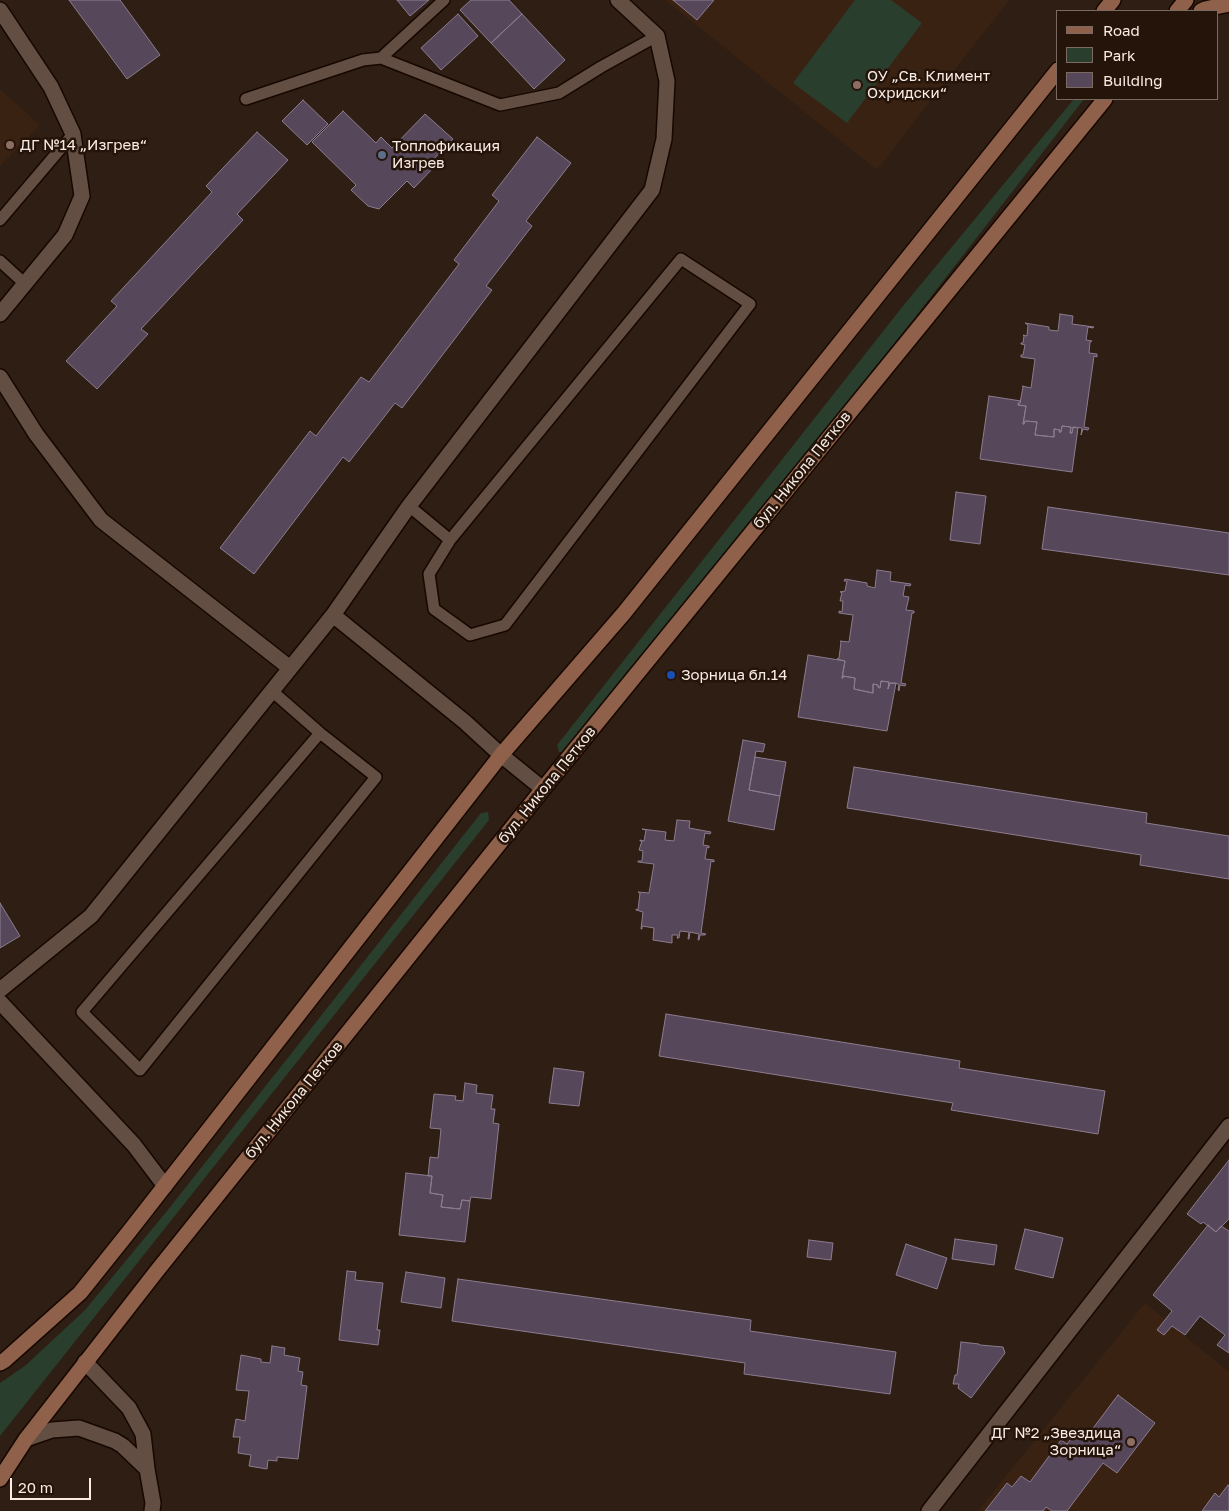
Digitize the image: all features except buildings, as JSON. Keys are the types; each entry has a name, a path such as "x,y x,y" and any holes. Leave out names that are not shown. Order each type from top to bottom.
{"main road":[{"path":"1105,10 1113,0"},
{"path":"1178,10 1186,0"},
{"path":"1203,10 1229,4"},
{"path":"0,1363 6,1360 80,1293 501,755 624,613 1056,73"},
{"name":"бул. Никола Петков","path":"0,1479 26,1439 85,1362 542,789 1104,100"}],"street":[{"path":"0,990 91,916 333,615 409,506 652,190 664,139 667,81 657,36 618,0"},
{"path":"0,10 52,87 73,134 82,196 65,235 0,314"},
{"path":"0,377 36,434 100,520 290,668"},
{"path":"333,615 465,722 542,789"},
{"path":"0,1002 134,1145 165,1186"},
{"path":"929,1511 1229,1126"},
{"path":"85,1362 129,1408 143,1434 149,1508"},
{"path":"26,1439 52,1430 79,1428 115,1441 123,1446 147,1469"}],"lane":[{"path":"381,58 444,0"},
{"path":"246,99 363,60 381,58 500,104 559,93 657,36"},
{"path":"0,220 73,134"},
{"path":"681,259 750,304 505,625 470,635 434,608 429,574 450,540 681,259"},
{"path":"0,261 25,284"},
{"path":"409,506 450,540"},
{"path":"272,691 320,733 376,776 140,1070 82,1012 320,733"}],"shaded area":[{"name":"ОУ „Св. Климент Охридски“","path":"665,0 1009,0 877,170"},
{"name":"ДГ №14 „Изгрев“","path":"0,89 40,125 0,166"},
{"name":"ДГ №2 „Звездица Зорница“","path":"1145,1303 1229,1372 1229,1511 978,1511"}],"green space":[{"path":"855,0 891,0 922,23 847,123 793,83"},
{"path":"1073,100 1083,100 916,316 567,752 559,752 557,745 903,306"},
{"path":"488,812 489,820 0,1436 0,1383 26,1365 85,1310 167,1211 481,813"}],"place":[{"name":"ОУ „Св. Климент Охридски“","path":"857,85"},
{"name":"ДГ №14 „Изгрев“","path":"10,145"},
{"name":"Топлофикация Изгрев","path":"382,155"},
{"name":"Зорница бл.14","path":"671,675"},
{"name":"ДГ №2 „Звездица Зорница“","path":"1131,1442"}]}
